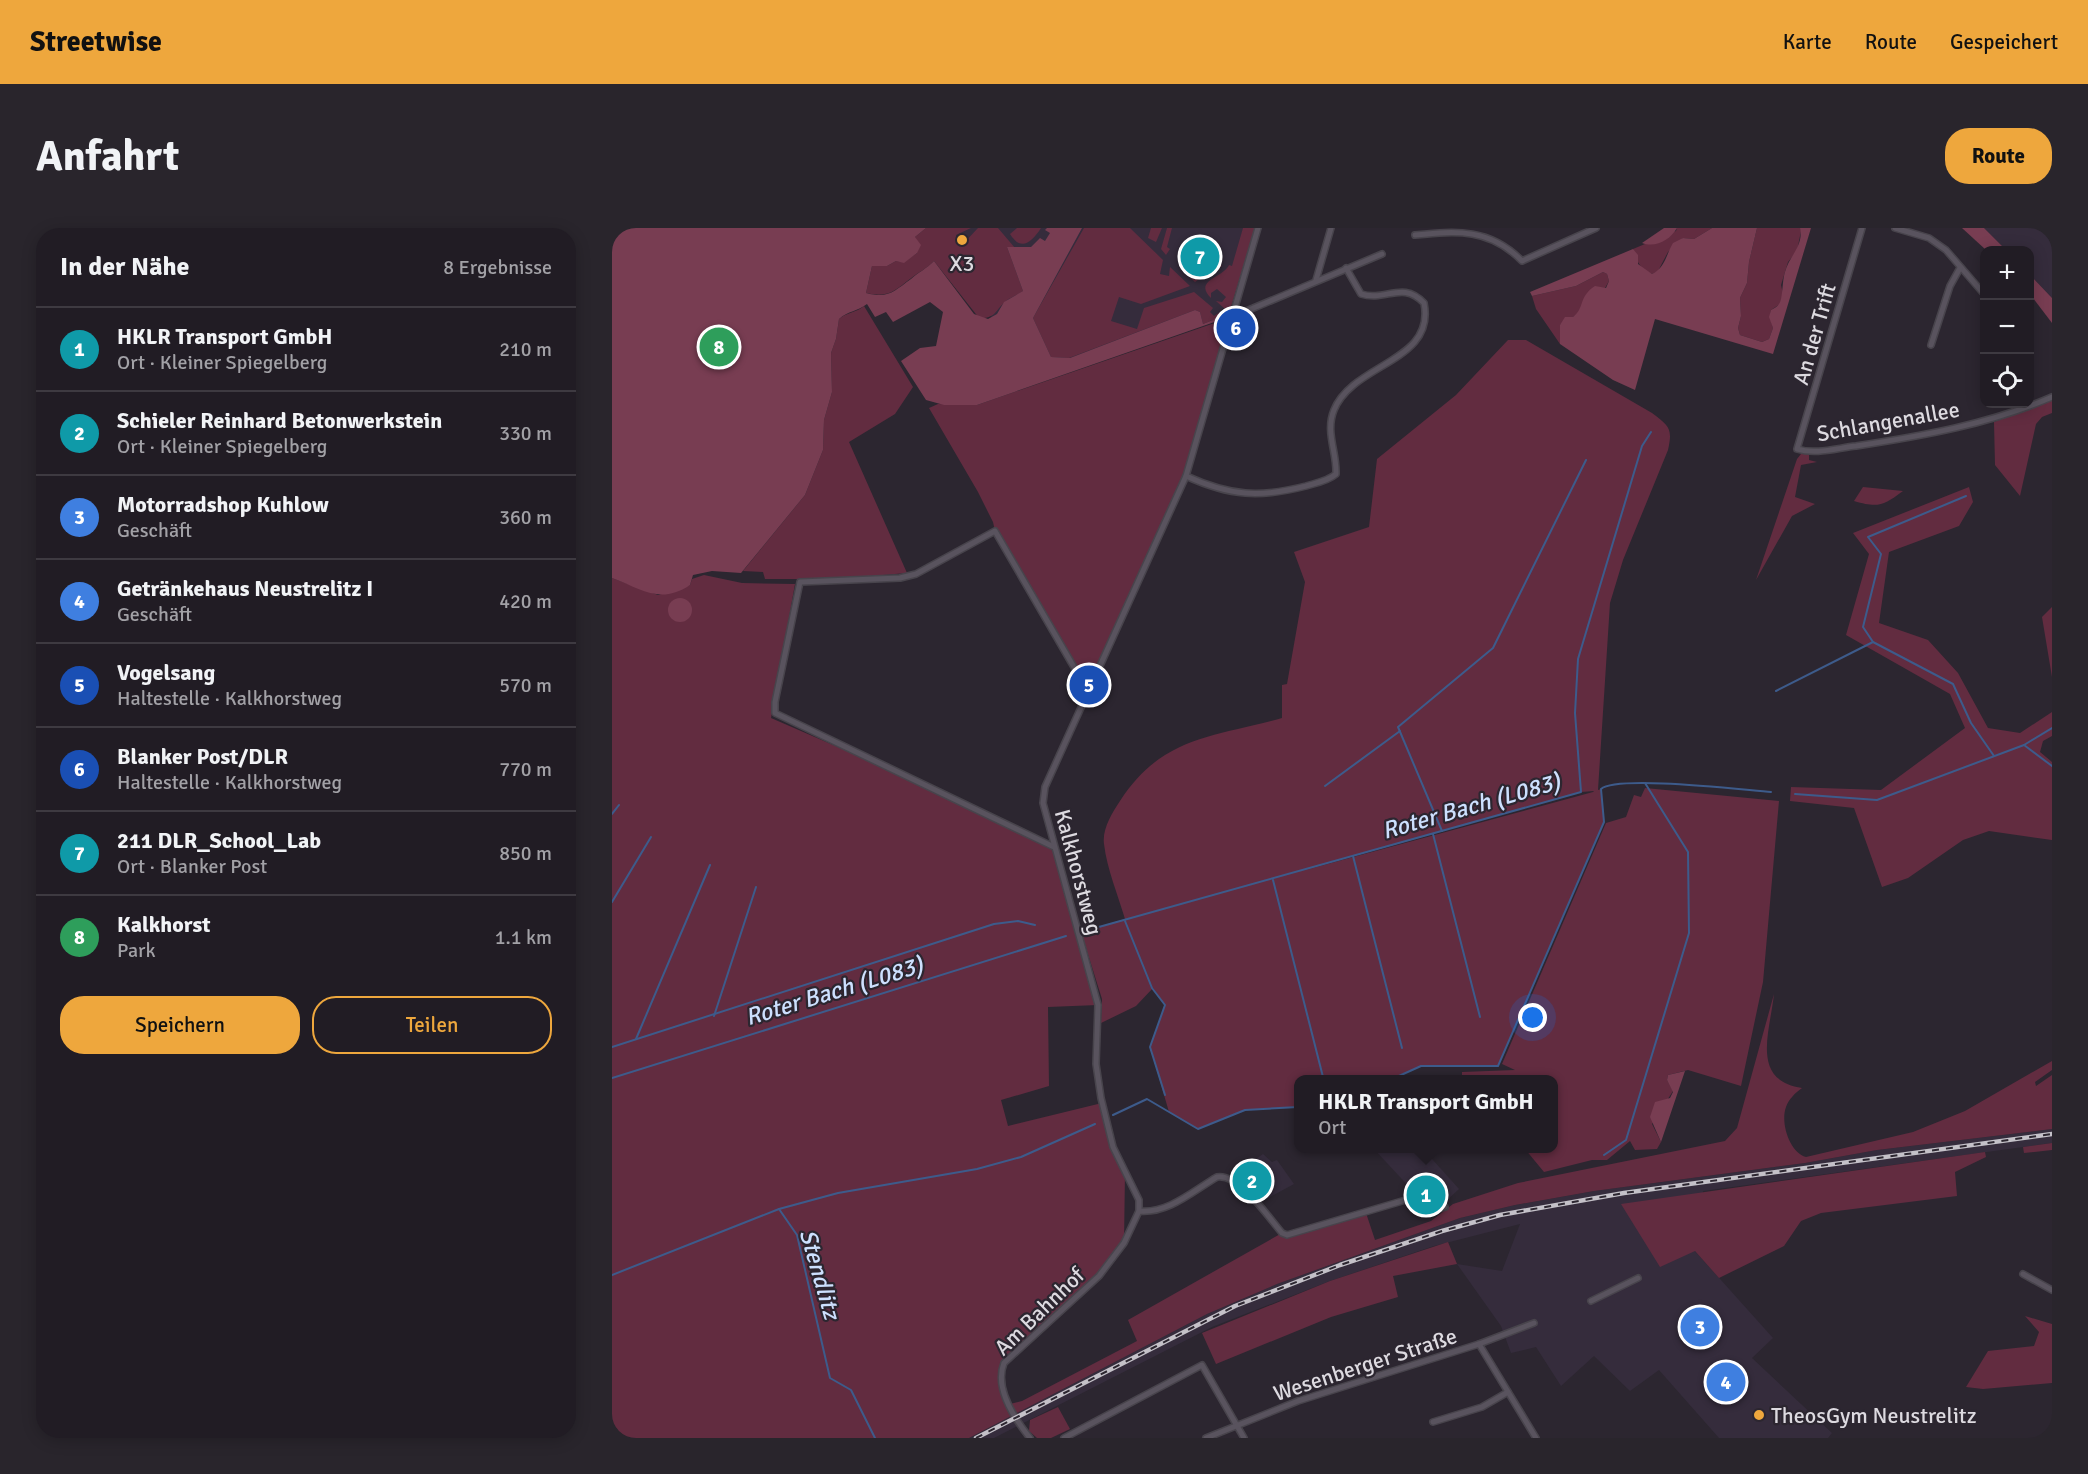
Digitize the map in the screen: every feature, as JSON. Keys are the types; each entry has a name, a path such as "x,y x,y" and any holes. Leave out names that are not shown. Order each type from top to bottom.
{"street":[{"name":"Kalkhorstweg","path":"1139,1211 1138,1200 1113,1147 1101,1098 1096,1064 1098,1005 1043,803 1045,787 1186,476 1258,228"},
{"path":"1316,280 1331,228"},
{"path":"1415,235 1459,232 1487,235 1499,241 1522,261 1596,228"},
{"name":"An der Trift","path":"1797,449 1862,228"},
{"path":"1895,228 1929,238 1946,250 1980,290"},
{"path":"1232,317 1382,254"},
{"path":"1186,476 1248,495 1261,495 1320,482 1336,474 1330,429 1334,410 1344,392 1417,341 1425,327 1427,315 1424,303 1409,292 1399,291 1376,297 1361,294 1346,268"},
{"path":"1931,345 1950,286 1960,268"},
{"name":"Schlangenallee","path":"1797,449 1812,452 1895,440 1992,419 2052,398"},
{"path":"1054,847 775,714 775,702 800,582 900,578 916,574 995,531 1089,693"},
{"path":"1139,1211 1152,1213 1163,1209 1217,1177 1223,1176 1237,1181 1282,1233 1287,1235 1409,1199 1419,1202 1429,1210 1445,1207"},
{"name":"Am Bahnhof","path":"1030,1438 1016,1418 1002,1389 1001,1371 1004,1363 1104,1271 1124,1243 1139,1211"},
{"path":"2023,1274 2052,1290"},
{"path":"1591,1301 1638,1278"},
{"name":"Wesenberger Straße","path":"1206,1438 1235,1424 1298,1401 1479,1344 1534,1323"},
{"path":"1479,1344 1536,1438"},
{"path":"1064,1438 1073,1436 1202,1365 1244,1438"},
{"path":"1433,1422 1482,1407 1508,1392"}],"shaded area":[{"path":"612,228 926,228 915,237 921,245 917,253 904,263 896,261 887,266 872,266 866,293 880,295 891,293 934,261 974,314 988,319 997,314 1004,302 1023,291 1007,247 1031,247 1040,238 1045,241 1050,233 1045,230 1047,228 1082,228 1033,318 1051,357 1070,358 1195,310 1200,312 1203,324 1213,320 1220,312 1226,318 977,405 944,405 926,400 901,361 920,348 936,346 943,312 930,302 893,322 886,312 875,317 867,304 846,314 839,319 831,353 832,392 824,420 823,450 805,495 741,573 712,571 693,575 690,585 679,591 669,594 651,593 612,578"},
{"path":"926,228 1251,228 1231,299 1213,320 1058,374 953,284"},
{"path":"926,228 971,228 956,235 957,243 962,245 978,228 998,228 1015,248 1007,247 1023,291 1006,301 989,317 979,318 934,261 891,292 880,295 866,293 872,266 887,266 896,261 904,262 917,253 915,237"},
{"path":"1017,228 1041,228 1030,241 1022,244 1010,234"},
{"path":"1084,228 1130,228 1163,260 1160,274 1169,276 1170,267 1190,286 1141,304 1119,297 1111,321 1137,329 1144,308 1194,292 1213,308 1210,312 1214,316 1220,312 1213,320 1203,324 1200,312 1195,310 1069,358 1051,357 1033,318"},
{"path":"1151,228 1162,228 1156,242 1148,238"},
{"path":"1167,228 1172,228 1167,247 1170,249 1166,255 1161,249"},
{"path":"1243,228 1255,228 1231,307 1225,309 1216,301 1222,302 1226,297 1217,289 1211,293 1211,298 1205,287 1229,265 1232,266"},
{"path":"1664,228 1677,228 1662,242 1642,243"},
{"path":"1677,228 1712,228 1694,239 1683,238 1668,252 1658,271 1652,274 1645,270 1633,249 1676,231"},
{"path":"1712,228 1757,228 1747,283 1740,298 1741,316 1738,328 1740,335 1762,342 1769,339 1773,328 1769,317 1771,310 1780,302 1785,272 1800,240 1800,228 1811,228 1773,354 1655,319 1635,390 1613,380 1560,344 1560,325 1565,317 1573,317 1577,314 1586,294 1595,286 1606,288 1609,281 1607,274 1603,272 1576,286 1532,296 1530,292 1633,249 1638,255 1638,264 1652,274 1663,265 1673,243 1683,238 1694,239"},
{"path":"1757,228 1800,228 1801,231 1797,251 1788,262 1781,285 1783,294 1780,304 1771,310 1773,328 1769,339 1762,342 1740,335 1738,328 1741,316 1740,298 1747,283"},
{"path":"1962,228 1984,228 2002,246 1982,246"},
{"path":"1984,228 2052,228 2052,298 2034,279 2034,246 2002,246"},
{"path":"1192,239 1214,246 1205,275 1195,282 1183,271 1190,247 1195,249 1191,264 1203,268 1210,248 1191,244"},
{"path":"1217,249 1221,249 1217,262 1222,266 1207,274"},
{"path":"1603,272 1607,274 1609,281 1605,288 1602,288 1578,314 1560,325 1560,344 1536,309 1532,296 1576,286"},
{"path":"2034,279 2052,298 2052,323 2034,299"},
{"path":"864,306 913,387 895,414 849,442 907,573 835,579 765,579 763,572 743,571 805,495 823,450 824,420 832,392 831,353 839,319"},
{"path":"1232,317 1186,476 1089,693 995,531 978,492 929,408 938,404 977,405"},
{"path":"1508,340 1526,340 1652,413 1668,428 1670,437 1668,450 1623,560 1610,603 1598,790 1601,789 1604,822 1498,1066 1421,1066 1400,1075 1294,1075 1294,1107 1245,1110 1198,1129 1169,1112 1150,1047 1165,1005 1153,988 1136,1006 1101,1023 1102,999 1081,932 1125,919 1105,853 1106,827 1117,806 1136,780 1153,763 1172,751 1211,735 1282,718 1282,685 1287,684 1305,582 1294,552 1369,527 1377,459 1456,395","holes":["1594,791 1593,792 1298,872 1581,792"]},
{"path":"2052,400 2052,413 2042,417 2036,424 2020,496 1995,465 1994,422"},
{"path":"1801,454 1809,454 1809,460 1817,462 1801,465 1795,497 1815,504 1792,516 1756,580 1797,459"},
{"path":"1863,487 1903,491 1885,503 1875,505 1854,501"},
{"path":"1969,487 1973,502 1959,526 1889,552 1879,623 1928,640 1958,673 1988,728 2020,733 2052,712 2052,736 2043,741 2040,752 2052,762 2052,840 1989,831 1963,840 1908,878 1882,887 1854,808 1790,801 1791,787 1881,790 1965,728 1950,694 1846,635 1869,554 1853,533"},
{"path":"704,575 742,583 795,584 771,718 900,774 1054,847 1098,1005 1048,1007 1049,1086 1001,1100 1008,1126 1102,1103 1113,1147 1125,1172 1124,1243 1108,1266 1004,1363 1000,1380 1010,1404 1022,1401 1137,1341 1128,1320 1282,1233 1287,1235 1365,1210 1375,1240 1431,1221 1453,1204 1518,1183 1725,1141 1737,1128 1774,994 1767,1038 1769,1065 1775,1075 1786,1083 1802,1088 1786,1107 1784,1121 1791,1144 1795,1150 1806,1157 1913,1132 1965,1111 2052,1061 2052,1070 2035,1082 2036,1086 2052,1075 2052,1129 1877,1150 1805,1163 1594,1191 1515,1205 1460,1218 1277,1284 1207,1314 969,1438 612,1438 612,578 658,595 690,585 692,579"},
{"path":"680,598 689,601 692,610 689,619 680,622 671,619 668,610 671,601"},
{"path":"2052,607 2052,677 2042,617"},
{"path":"1645,788 1779,801 1763,982 1741,1086 1688,1070 1668,1075 1667,1080 1673,1091 1652,1124 1661,1142 1657,1149 1635,1150 1630,1141 1607,1160 1592,1160 1544,1172 1528,1153 1558,1153 1558,1075 1462,1075 1462,1072 1515,1070 1502,1064 1606,823 1626,817 1634,795 1641,797"},
{"path":"1685,1071 1661,1142 1650,1117 1655,1102 1670,1098 1673,1092 1667,1080 1668,1075"},
{"path":"2052,1129 2052,1143 1703,1191 1695,1251 1773,1338 1752,1358 1832,1433 1828,1438 1719,1438 1659,1370 1630,1391 1594,1356 1561,1386 1536,1347 1511,1353 1501,1326 1457,1264 1502,1271 1520,1224 1434,1246 1330,1281 1212,1327 994,1438 969,1438 1207,1314 1277,1284 1460,1218 1515,1205 1594,1191 1805,1163 1877,1150"},
{"path":"2052,1143 2052,1150 2024,1153 2023,1147"},
{"path":"1985,1152 1986,1157 1955,1172 1957,1196 1821,1213 1801,1221 1784,1246 1719,1278 1695,1251 1660,1267 1621,1204"},
{"path":"1378,1153 1427,1153 1459,1189 1446,1201 1426,1205"},
{"path":"1263,1154 1272,1162 1277,1160 1294,1184 1261,1202 1237,1172"},
{"path":"1448,1242 1457,1264 1393,1276 1398,1297 1331,1317 1216,1364 1202,1333 1330,1281"},
{"path":"2025,1316 2052,1324 2052,1383 1983,1389 1966,1387 1988,1351 2034,1346 2039,1332"},
{"path":"1058,1407 1070,1429 1051,1438 1037,1438 1029,1431 1030,1420"}],"waterway":[{"name":"Roter Bach (L083)","path":"1081,932 1581,792 1575,713 1578,659 1642,446 1651,432"},
{"path":"1442,831 1398,727 1493,648 1586,460"},
{"path":"1873,642 1863,627 1881,554 1868,537 1966,496"},
{"path":"1776,691 1873,642 1953,684 1971,723 1994,756"},
{"path":"1795,794 1877,800 2024,745 2052,728"},
{"path":"1325,786 1400,731"},
{"path":"2024,745 2052,766"},
{"path":"1604,1155 1626,1140 1689,933 1688,852 1645,783"},
{"path":"1401,1075 1421,1066 1498,1066 1604,822 1601,789 1612,785 1654,783 1771,792"},
{"path":"612,814 619,805"},
{"path":"1433,834 1480,1017"},
{"path":"612,902 651,837"},
{"path":"1353,856 1402,1048"},
{"path":"636,1039 710,865"},
{"path":"1273,880 1322,1075"},
{"path":"714,1016 756,887"},
{"path":"612,1047 994,924 1018,921 1035,925"},
{"path":"1125,921 1152,988 1165,1005 1150,1047 1165,1095"},
{"name":"Roter Bach (L083)","path":"612,1078 1066,936"},
{"path":"1113,1115 1147,1099 1198,1129 1245,1110 1294,1107"},
{"path":"612,1275 779,1209 838,1193 977,1169 1021,1157 1095,1124"},
{"name":"Stendlitz","path":"779,1209 797,1235 830,1378 851,1390 875,1438"}],"railway":[{"path":"976,1438 1235,1306 1340,1265 1442,1231 1500,1215 1624,1193 2052,1134"}],"place":[{"name":"X3","path":"962,240"},
{"name":"211 DLR_School_Lab","path":"1200,257"},
{"name":"Blanker Post/DLR","path":"1236,328"},
{"name":"Kalkhorst","path":"719,347"},
{"name":"Vogelsang","path":"1089,685"},
{"name":"Schieler Reinhard Betonwerkstein","path":"1252,1181"},
{"name":"HKLR Transport GmbH","path":"1426,1195"},
{"name":"Motorradshop Kuhlow","path":"1700,1327"},
{"name":"Getränkehaus Neustrelitz I","path":"1726,1382"},
{"name":"TheosGym Neustrelitz","path":"1759,1415"}]}
